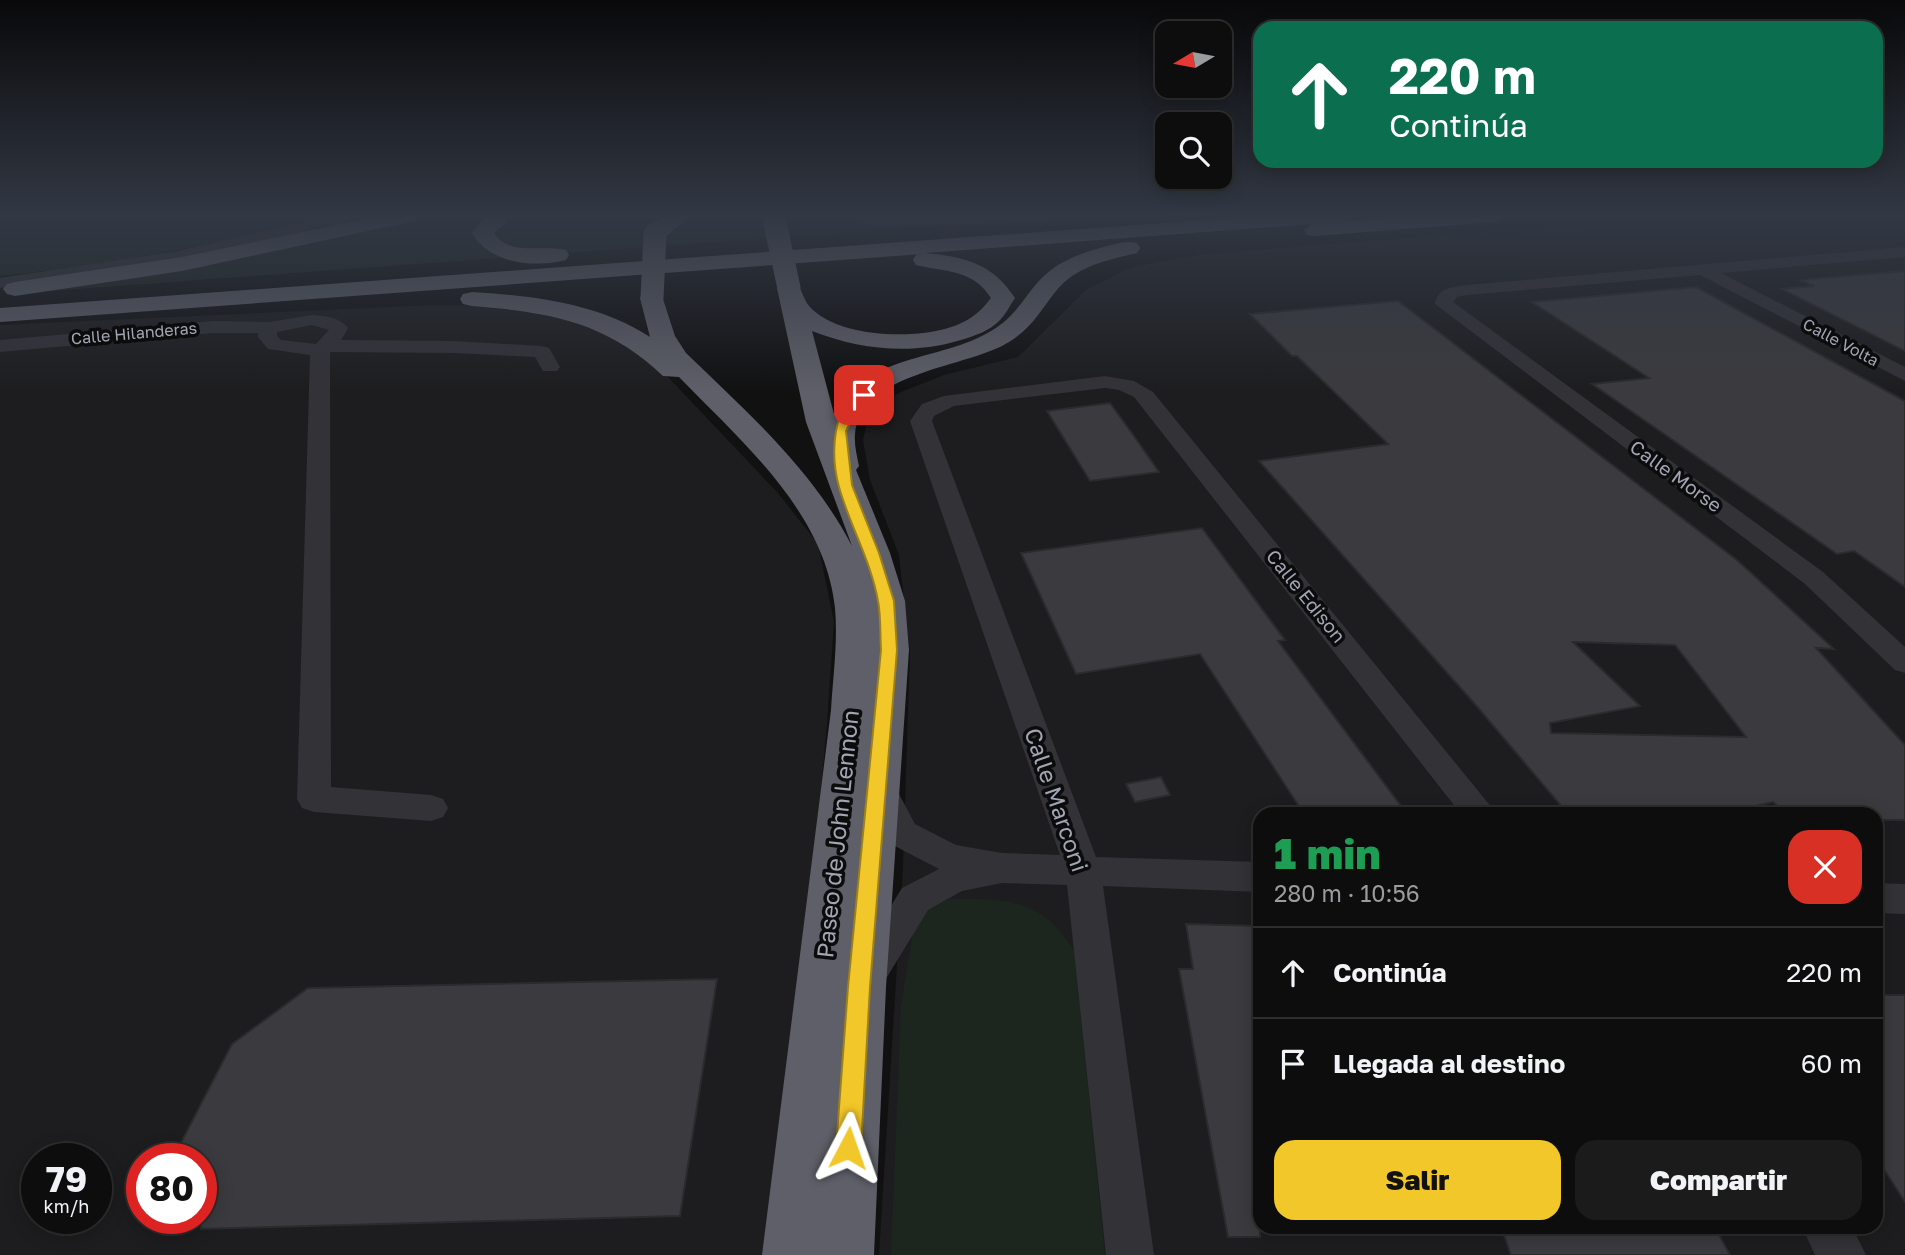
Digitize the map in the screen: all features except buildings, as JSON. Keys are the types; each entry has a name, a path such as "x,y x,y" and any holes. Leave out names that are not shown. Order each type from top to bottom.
{"highway":[{"path":"0,291 111,275"},
{"path":"0,302 379,275"},
{"path":"0,315 580,275"},
{"path":"653,275 652,298 662,336 676,358 757,442"},
{"path":"0,322 664,275"},
{"name":"Paseo de John Lennon","path":"786,275 821,422 872,553 886,601 889,650 859,987 841,1255"},
{"path":"789,288 801,312 827,328 869,340 899,342 952,335 988,320 999,308 1003,298 996,283 982,275"},
{"path":"845,485 840,431 852,406 877,383 912,366 986,344 1020,324 1049,283 1061,275"},
{"path":"156,310 467,299 545,306 612,326 639,340 664,359 712,412 757,442"},
{"name":"Paseo de John Lennon","path":"757,442 812,504 838,547 851,595 854,639 852,710 795,1255"}],"street":[{"path":"0,283 56,275"},
{"name":"Calle Morse","path":"1649,275 1452,292 1445,297 1444,304 1451,312 1814,578 1905,663"},
{"name":"Calle Volta","path":"1712,275 1905,375"},
{"name":"Calle Hilanderas","path":"0,346 213,327 269,328 312,320 328,322 339,328 323,348"},
{"path":"269,328 267,337 275,345 323,348 453,347 542,352 550,367"},
{"path":"323,348 314,799 431,808"},
{"name":"Calle Edison","path":"930,407 954,400 1105,382 1127,385 1146,396 1474,807"},
{"name":"Calle Marconi","path":"930,407 923,413 921,421 1083,870 1130,1255"},
{"path":"878,785 903,834 949,858 1002,867 1253,877"},
{"path":"859,987 915,899 954,878 1002,867"},
{"path":"1883,898 1905,899"},
{"path":"1829,1234 1842,1255"}],"shaded area":[{"path":"109,275 273,275 36,292"},
{"path":"1116,275 1905,275 1905,1255 879,1255 903,868 910,653 899,555 870,480 863,440 870,409 901,392 944,375 1018,357 1086,290"},
{"path":"435,305 506,306 585,320 626,343 668,377 778,493 818,544 834,622 798,1045 771,1255 0,1255 0,325"},
{"path":"950,899 1006,901 1036,911 1062,934 1074,951 1105,1255 891,1255 901,1006 915,920 927,909"}],"route":[{"path":"848,1148 859,987 889,650 886,601 872,553 845,485 840,431 852,406 864,395"}]}
